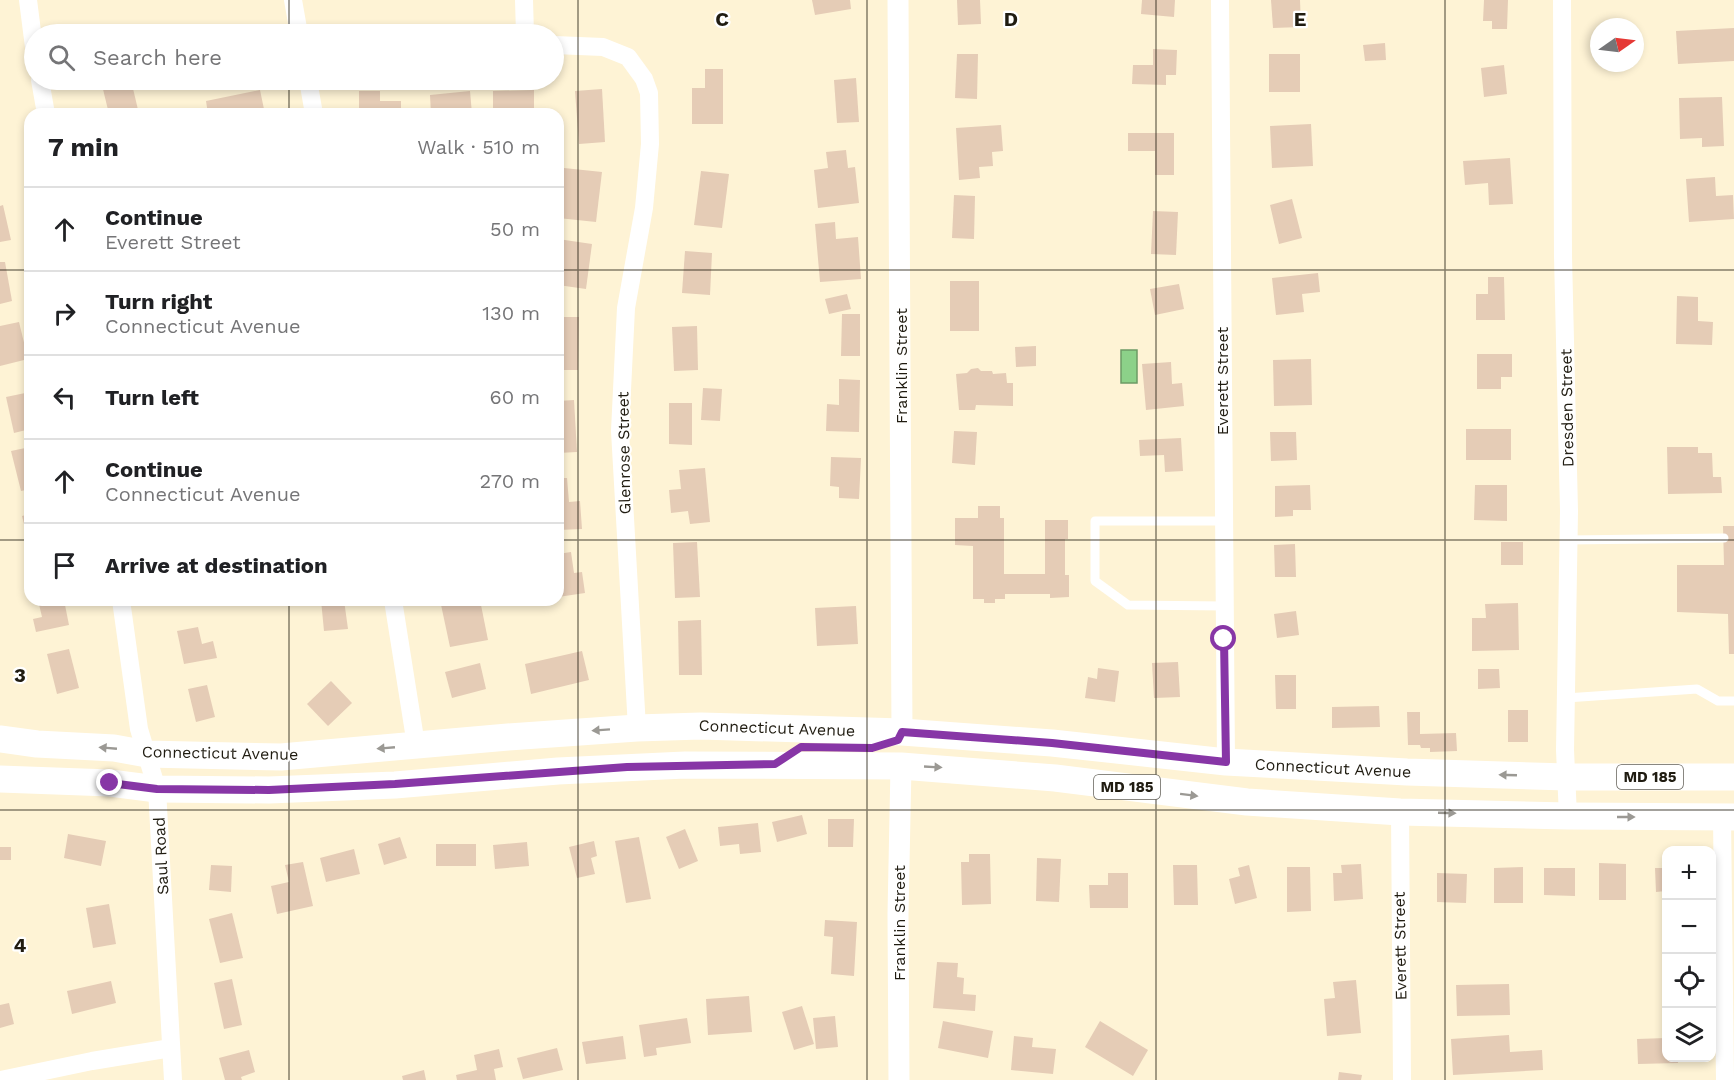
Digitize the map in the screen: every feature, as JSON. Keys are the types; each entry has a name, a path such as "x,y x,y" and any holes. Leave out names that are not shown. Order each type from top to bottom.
{"main road":[{"name":"Connecticut Avenue","path":"0,740 114,748 147,754 281,758 637,728 701,726 902,732 999,739 1226,762 1407,772 1567,777 1734,777"},
{"path":"775,764 801,747 872,748 898,740 902,732"},
{"path":"901,766 904,754 914,747 930,745 983,747 999,739"},
{"name":"Connecticut Avenue","path":"0,779 110,783 157,789 292,789 627,767 775,764 901,766 1055,778 1247,802 1400,812 1728,817"}],"street":[{"path":"28,0 31,24"},
{"path":"293,0 297,24"},
{"path":"524,0 525,24"},
{"name":"Franklin Street","path":"898,0 902,732"},
{"name":"Everett Street","path":"1220,0 1226,762"},
{"name":"Dresden Street","path":"1562,0 1563,256 1569,540 1566,698 1568,816"},
{"name":"Glenrose Street","path":"564,45 603,47 628,57 644,79 649,93 650,144 644,208 626,308 620,431 637,728"},
{"path":"42,90 45,108"},
{"path":"310,90 313,108"},
{"name":"Saul Road","path":"122,606 140,729 157,789 173,1080"},
{"path":"394,606 416,745"},
{"name":"Franklin Street","path":"900,1080 898,914 901,766"},
{"name":"Everett Street","path":"1400,812 1402,1080"},
{"path":"1725,1080 1728,817"},
{"path":"1,1080 92,1061 171,1048"}],"lane":[{"path":"1223,521 1095,522 1095,581 1128,605 1224,606"},
{"path":"1569,540 1724,538"},
{"path":"1566,698 1697,689 1718,701 1734,701"}],"shaded area":[{"path":"1121,350 1137,350 1137,383 1121,383"}],"building":[{"path":"812,0 850,0 851,9 815,15"},
{"path":"957,0 980,0 981,24 958,25"},
{"path":"1142,0 1175,0 1174,17 1141,14"},
{"path":"1271,0 1300,0 1301,27 1273,28"},
{"path":"1484,0 1508,0 1507,29 1492,29 1492,21 1483,21"},
{"path":"1734,28 1734,61 1678,64 1676,31"},
{"path":"1385,43 1386,60 1365,61 1363,45"},
{"path":"1153,49 1177,50 1176,75 1166,75 1166,85 1132,84 1133,65 1153,65"},
{"path":"957,54 978,54 977,99 955,98"},
{"path":"1269,54 1300,54 1300,92 1269,92"},
{"path":"1504,65 1507,94 1484,97 1481,68"},
{"path":"705,69 723,69 723,124 692,124 692,88 705,88"},
{"path":"856,78 859,122 837,123 834,80"},
{"path":"602,89 605,142 579,144 575,91"},
{"path":"103,90 133,90 138,108 108,108"},
{"path":"260,90 264,108 207,108 206,101"},
{"path":"534,90 534,108 493,108 493,91"},
{"path":"359,91 380,91 380,101 401,101 401,108 359,108"},
{"path":"470,91 471,108 431,108 430,95"},
{"path":"1722,97 1724,146 1702,147 1702,138 1680,139 1679,98"},
{"path":"1311,124 1313,166 1272,168 1270,126"},
{"path":"1001,125 1003,151 992,152 993,166 979,167 980,178 959,180 956,128"},
{"path":"1128,133 1174,133 1174,175 1155,175 1155,151 1128,151"},
{"path":"846,150 848,168 855,167 859,203 818,208 814,170 828,168 826,152"},
{"path":"1510,158 1513,204 1489,205 1488,183 1465,185 1463,161"},
{"path":"564,168 602,172 596,222 564,219"},
{"path":"701,171 729,174 722,228 694,225"},
{"path":"1715,177 1716,196 1733,195 1734,219 1689,222 1686,179"},
{"path":"954,195 975,196 974,239 952,238"},
{"path":"1292,199 1302,238 1279,244 1270,205"},
{"path":"3,205 11,240 0,242 0,206"},
{"path":"1153,211 1178,212 1176,255 1151,254"},
{"path":"835,222 836,239 858,237 861,279 820,282 815,224"},
{"path":"564,240 592,244 586,289 564,286"},
{"path":"685,251 712,253 710,295 682,293"},
{"path":"0,262 5,262 12,301 0,304"},
{"path":"1318,273 1320,292 1302,294 1304,312 1276,315 1272,278"},
{"path":"1488,277 1504,277 1505,320 1476,320 1476,294 1488,294"},
{"path":"950,281 979,281 979,331 950,331"},
{"path":"1179,284 1184,309 1155,315 1150,289"},
{"path":"847,294 851,309 829,314 825,299"},
{"path":"1677,296 1698,297 1698,321 1713,322 1712,345 1676,344"},
{"path":"842,314 860,314 860,356 841,356"},
{"path":"564,317 579,317 578,370 564,370"},
{"path":"19,322 24,343 24,360 0,366 0,326"},
{"path":"697,326 698,370 674,371 672,327"},
{"path":"1036,346 1036,366 1016,367 1015,347"},
{"path":"1477,354 1512,354 1512,377 1501,377 1501,389 1477,389"},
{"path":"1311,359 1312,405 1274,406 1273,360"},
{"path":"1171,362 1172,384 1182,383 1184,406 1146,410 1142,364"},
{"path":"978,368 981,371 992,371 993,374 1006,373 1007,383 1013,383 1013,406 976,405 975,410 959,410 956,374 967,373 971,369"},
{"path":"839,379 860,380 859,432 826,431 827,404 839,405"},
{"path":"703,388 722,389 720,421 701,420"},
{"path":"24,393 24,430 14,433 6,397"},
{"path":"574,400 577,452 564,453 564,401"},
{"path":"669,403 692,403 692,445 669,444"},
{"path":"1466,429 1511,429 1511,460 1466,460"},
{"path":"954,431 977,432 975,465 952,463"},
{"path":"1270,432 1296,432 1297,460 1271,461"},
{"path":"1181,438 1183,471 1165,472 1164,455 1140,456 1139,440"},
{"path":"1667,447 1698,447 1698,453 1712,453 1713,477 1721,477 1722,493 1668,494"},
{"path":"24,448 24,490 21,491 11,451"},
{"path":"831,457 861,458 859,499 839,498 839,487 830,486"},
{"path":"705,468 710,522 690,524 688,511 671,513 669,490 681,489 679,470"},
{"path":"564,478 567,478 569,502 580,501 582,529 564,530"},
{"path":"1310,485 1311,510 1293,510 1293,516 1275,517 1275,486"},
{"path":"1475,485 1507,485 1507,521 1474,520"},
{"path":"978,506 1000,506 1000,518 1004,518 1004,574 1045,574 1045,520 1068,520 1068,539 1065,539 1065,575 1069,575 1069,597 1050,598 1050,594 1005,594 1005,599 995,599 995,603 984,603 984,599 973,599 973,546 955,545 955,518 978,518"},
{"path":"1723,526 1734,526 1734,654 1729,654 1728,614 1677,612 1677,565 1724,565"},
{"path":"697,542 700,597 675,598 673,543"},
{"path":"1501,542 1523,542 1523,565 1501,565"},
{"path":"1295,544 1296,577 1275,577 1274,545"},
{"path":"571,552 574,573 582,572 585,593 564,596 564,553"},
{"path":"1518,603 1519,650 1472,651 1472,618 1486,618 1485,604"},
{"path":"39,606 65,606 69,625 36,632 33,619 42,617"},
{"path":"322,606 345,606 348,629 324,631"},
{"path":"441,606 481,606 488,640 450,647"},
{"path":"856,606 858,644 817,646 815,608"},
{"path":"1296,611 1299,635 1277,638 1274,614"},
{"path":"701,620 702,675 679,675 678,621"},
{"path":"198,627 202,644 213,641 217,658 184,664 177,631"},
{"path":"69,649 79,688 57,694 47,654"},
{"path":"582,651 589,680 531,694 525,664"},
{"path":"1178,662 1180,697 1154,698 1152,663"},
{"path":"480,663 486,689 452,698 445,672"},
{"path":"1098,668 1119,671 1115,702 1085,698 1088,677 1097,679"},
{"path":"1478,669 1499,669 1500,688 1478,689"},
{"path":"1275,675 1296,675 1296,709 1276,709"},
{"path":"331,681 352,703 328,726 307,704"},
{"path":"207,685 215,717 196,722 188,689"},
{"path":"1379,706 1380,727 1332,728 1332,707"},
{"path":"1508,710 1528,710 1528,742 1508,742"},
{"path":"1407,712 1420,712 1420,734 1456,733 1457,751 1430,752 1430,748 1408,745"},
{"path":"802,815 807,834 777,842 772,822"},
{"path":"828,819 854,819 853,847 828,847"},
{"path":"758,823 761,852 740,854 739,844 720,846 718,827"},
{"path":"685,829 698,861 679,869 666,837"},
{"path":"68,834 106,841 101,866 64,858"},
{"path":"400,837 407,858 384,865 378,844"},
{"path":"639,837 651,899 626,903 615,841"},
{"path":"594,841 597,856 591,858 595,874 577,878 569,847"},
{"path":"527,842 529,866 495,869 493,845"},
{"path":"436,844 476,844 476,866 436,866"},
{"path":"0,847 11,847 11,860 0,860"},
{"path":"354,849 360,874 326,882 320,858"},
{"path":"969,854 990,854 991,904 962,905 961,862 969,862"},
{"path":"1037,858 1061,859 1059,902 1036,901"},
{"path":"303,862 313,906 277,914 271,886 289,882 285,865"},
{"path":"1599,863 1626,864 1626,900 1599,900"},
{"path":"1361,864 1363,899 1334,901 1333,873 1342,873 1341,865"},
{"path":"211,865 232,866 231,892 209,890"},
{"path":"1173,865 1197,865 1198,905 1174,905"},
{"path":"1249,865 1257,898 1235,904 1229,879 1240,876 1238,868"},
{"path":"1287,867 1310,867 1311,911 1287,912"},
{"path":"1523,867 1523,903 1494,903 1494,868"},
{"path":"1544,868 1575,868 1575,896 1544,895"},
{"path":"1655,868 1662,868 1662,891 1656,892"},
{"path":"1108,873 1128,873 1128,908 1090,908 1089,885 1108,885"},
{"path":"1437,873 1467,874 1466,903 1437,902"},
{"path":"109,904 116,944 93,948 86,908"},
{"path":"232,913 243,958 220,963 209,919"},
{"path":"825,920 857,922 854,976 831,974 833,937 824,936"},
{"path":"937,962 958,963 957,977 964,978 963,994 976,995 975,1011 933,1008"},
{"path":"232,979 242,1025 224,1029 214,983"},
{"path":"1356,980 1361,1033 1327,1036 1324,999 1335,998 1333,982"},
{"path":"111,981 116,1003 72,1014 67,991"},
{"path":"1509,984 1510,1015 1457,1016 1456,985"},
{"path":"749,996 752,1032 708,1035 706,999"},
{"path":"9,1003 14,1024 0,1028 0,1005"},
{"path":"802,1006 814,1044 794,1050 782,1012"},
{"path":"835,1016 838,1047 816,1049 813,1018"},
{"path":"687,1018 691,1043 656,1048 657,1055 644,1057 639,1025"},
{"path":"943,1021 993,1031 988,1058 938,1048"},
{"path":"1100,1021 1148,1050 1133,1076 1085,1047"},
{"path":"1509,1035 1510,1052 1542,1050 1543,1070 1453,1075 1451,1039"},
{"path":"623,1036 626,1059 586,1064 582,1042"},
{"path":"1014,1036 1033,1038 1032,1047 1056,1049 1053,1074 1011,1070"},
{"path":"1662,1038 1662,1062 1678,1063 1638,1064 1637,1039"},
{"path":"557,1048 563,1070 523,1079 517,1058"},
{"path":"499,1049 503,1067 494,1069 496,1080 457,1080 456,1075 477,1070 474,1055"},
{"path":"249,1050 255,1072 241,1077 242,1080 225,1080 219,1058"},
{"path":"424,1070 426,1080 403,1080 402,1076"},
{"path":"1339,1072 1362,1075 1361,1080 1338,1080"}],"route":[{"path":"110,783 157,789 269,790 395,784 627,767 775,764 801,747 872,748 898,740 902,732 1052,743 1226,762 1224,639"}]}
